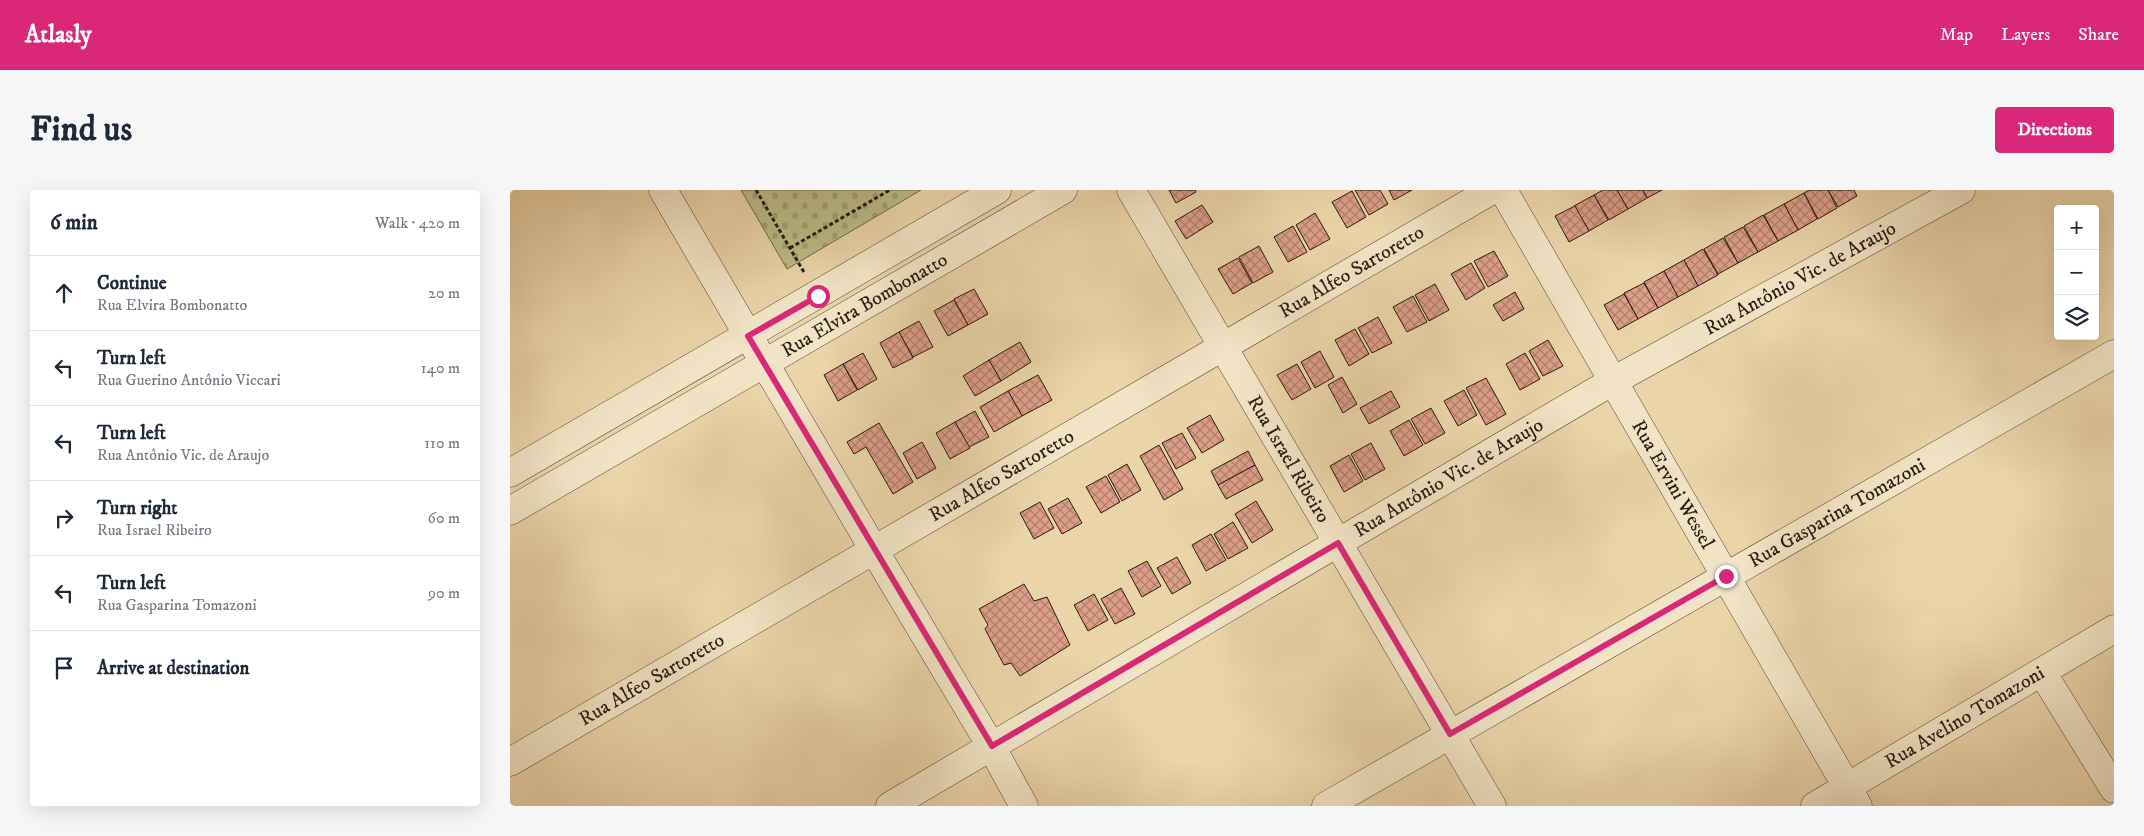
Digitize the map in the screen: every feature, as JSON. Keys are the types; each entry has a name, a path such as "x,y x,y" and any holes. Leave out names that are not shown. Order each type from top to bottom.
{"street":[{"path":"663,190 874,550 992,746 1024,806"},
{"name":"Rua Elvira Bombonatto","path":"510,473 818,296 997,190"},
{"name":"Rua Elvira Bombonatto","path":"510,511 1063,190"},
{"name":"Rua Israel Ribeiro","path":"1131,190 1492,806"},
{"name":"Rua Alfeo Sartoretto","path":"510,762 1492,190"},
{"name":"Rua Ervini Wessel","path":"1503,190 1852,797"},
{"name":"Rua Antônio Vic. de Araujo","path":"890,806 1613,381 1961,190"},
{"name":"Rua Gasparina Tomazoni","path":"1326,806 2114,354"},
{"name":"Rua Avelino Tomazoni","path":"1816,806 1852,797 2042,672 2114,629"},
{"path":"2042,672 2114,789"}],"path":[{"path":"756,190 818,296"},
{"path":"790,248 890,190"}],"green space":[{"path":"741,190 921,190 787,269"}],"building":[{"path":"1169,190 1195,190 1196,192 1176,203"},
{"path":"1355,190 1380,190 1388,204 1369,215"},
{"path":"1389,190 1412,190 1394,200"},
{"path":"1603,190 1617,190 1628,209 1609,220 1594,195"},
{"path":"1617,190 1643,190 1647,198 1628,209"},
{"path":"1643,190 1662,190 1647,198"},
{"path":"1809,190 1828,190 1837,208 1818,219 1804,193"},
{"path":"1828,190 1854,190 1857,196 1838,207"},
{"path":"1352,191 1366,217 1347,228 1332,202"},
{"path":"1804,193 1817,219 1798,230 1784,204"},
{"path":"1594,195 1608,220 1589,231 1574,206"},
{"path":"1784,204 1798,230 1778,241 1764,215"},
{"path":"1202,205 1213,222 1186,239 1175,221"},
{"path":"1575,206 1589,231 1569,242 1555,216"},
{"path":"1315,213 1330,239 1310,250 1296,225"},
{"path":"1763,215 1778,241 1758,252 1744,226"},
{"path":"1293,226 1307,252 1288,262 1274,237"},
{"path":"1743,227 1758,252 1738,263 1724,237"},
{"path":"1723,238 1738,263 1718,274 1704,249"},
{"path":"1259,246 1273,272 1253,283 1239,257"},
{"path":"1703,249 1718,275 1698,286 1684,260"},
{"path":"1494,251 1508,276 1488,287 1474,261"},
{"path":"1238,258 1252,283 1233,294 1218,269"},
{"path":"1684,260 1698,286 1678,297 1664,271"},
{"path":"1471,263 1485,288 1466,300 1451,274"},
{"path":"1664,271 1678,297 1658,308 1644,282"},
{"path":"1644,283 1658,308 1638,319 1624,293"},
{"path":"1435,284 1449,310 1429,321 1415,295"},
{"path":"974,289 988,314 968,325 954,299"},
{"path":"1515,292 1524,309 1503,321 1493,305"},
{"path":"1624,294 1638,319 1618,330 1604,305"},
{"path":"1413,296 1427,322 1407,332 1393,307"},
{"path":"954,300 968,325 948,336 934,311"},
{"path":"1378,317 1392,343 1372,353 1358,328"},
{"path":"919,321 933,347 913,357 899,332"},
{"path":"1355,329 1369,354 1349,366 1335,340"},
{"path":"899,332 913,358 893,368 880,343"},
{"path":"1548,340 1563,366 1543,376 1529,351"},
{"path":"1020,342 1031,362 1001,381 989,360"},
{"path":"1320,351 1334,377 1315,388 1301,362"},
{"path":"863,353 877,379 858,390 843,364"},
{"path":"1525,353 1540,379 1520,390 1506,364"},
{"path":"989,360 1001,381 975,396 963,376"},
{"path":"843,364 857,390 838,401 824,375"},
{"path":"1297,364 1311,389 1292,400 1277,375"},
{"path":"1038,375 1052,400 1022,416 1008,391"},
{"path":"1342,377 1357,404 1343,413 1328,385"},
{"path":"1486,378 1506,414 1486,425 1466,388"},
{"path":"1464,390 1477,415 1458,426 1444,401"},
{"path":"1008,391 1022,416 994,432 980,407"},
{"path":"1391,391 1400,407 1369,424 1360,408"},
{"path":"1431,408 1445,433 1425,444 1411,419"},
{"path":"975,411 989,437 969,447 955,422"},
{"path":"1210,415 1224,440 1202,453 1187,428"},
{"path":"1409,420 1423,445 1404,456 1390,431"},
{"path":"955,422 970,448 950,459 936,433"},
{"path":"879,423 913,482 893,494 866,447 854,454 847,442"},
{"path":"1182,433 1196,458 1176,469 1162,443"},
{"path":"922,442 936,468 917,479 903,453"},
{"path":"1371,443 1385,469 1365,480 1351,454"},
{"path":"1159,445 1183,489 1164,500 1140,456"},
{"path":"1248,451 1255,465 1218,485 1211,471"},
{"path":"1349,455 1363,481 1344,492 1330,466"},
{"path":"1127,464 1141,490 1122,501 1108,475"},
{"path":"1255,465 1263,480 1226,499 1218,485"},
{"path":"1106,476 1120,502 1101,513 1086,487"},
{"path":"1068,498 1082,523 1062,534 1048,509"},
{"path":"1256,501 1273,530 1252,543 1235,514"},
{"path":"1040,502 1054,528 1034,539 1020,513"},
{"path":"1233,522 1248,548 1228,559 1214,534"},
{"path":"1211,534 1226,560 1206,571 1192,545"},
{"path":"1177,557 1191,583 1172,594 1157,568"},
{"path":"1147,561 1161,586 1142,597 1128,571"},
{"path":"1024,584 1034,601 1047,597 1070,645 1020,676 1011,663 1004,665 985,629 988,625 979,609"},
{"path":"1121,588 1135,614 1115,624 1101,599"},
{"path":"1094,594 1108,620 1088,631 1074,605"}],"route":[{"path":"818,296 748,336 992,746 1338,543 1450,734 1726,576"}]}
